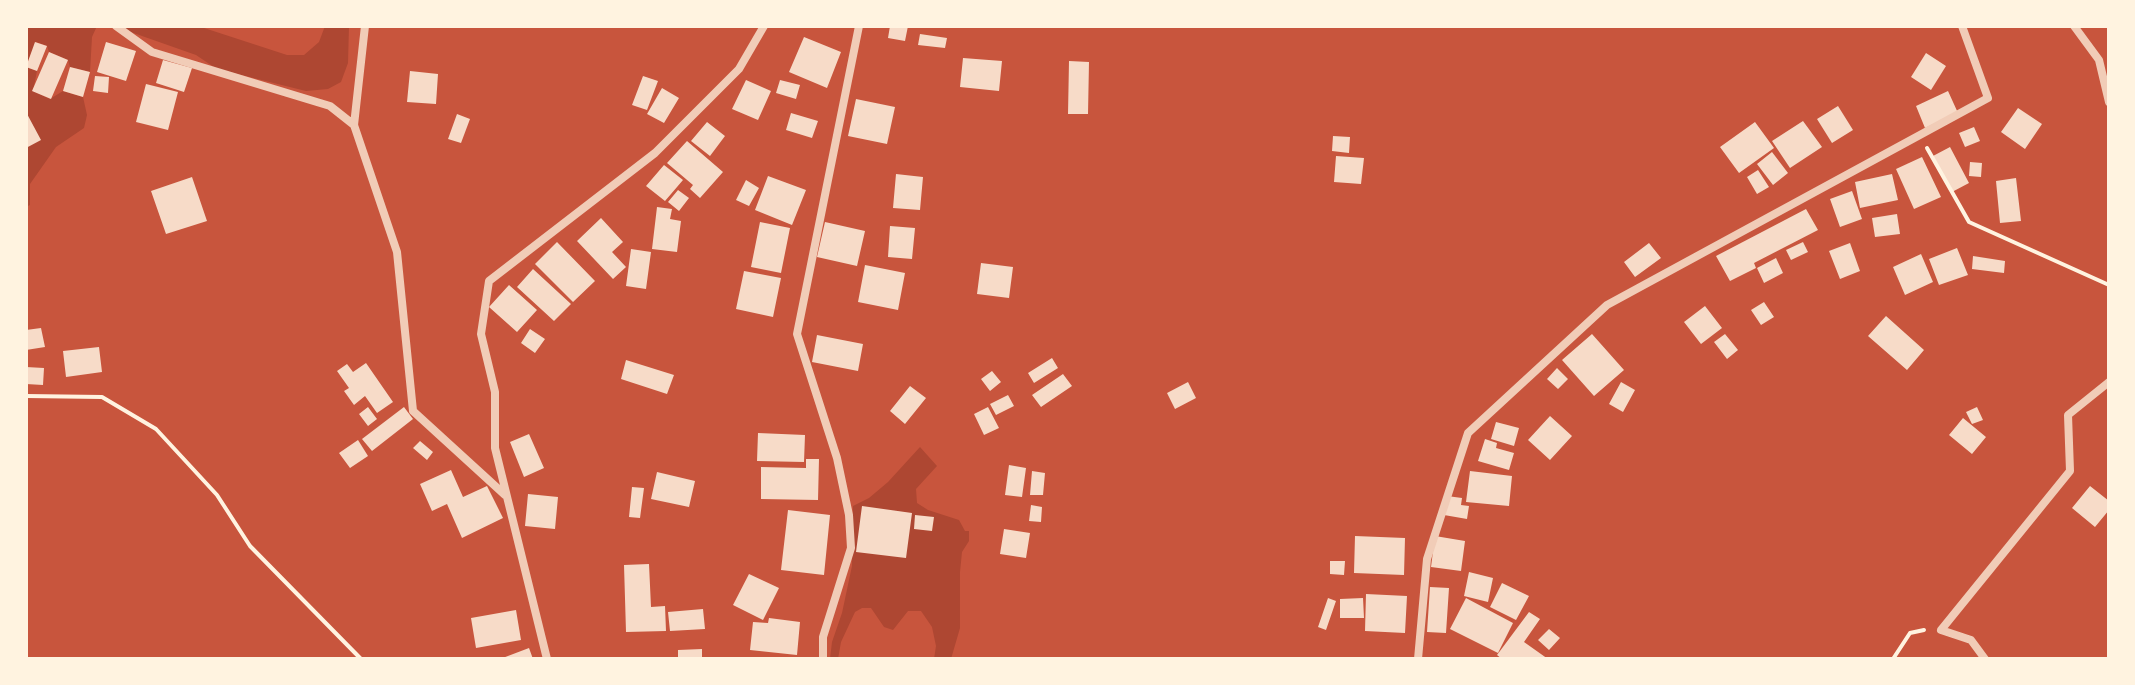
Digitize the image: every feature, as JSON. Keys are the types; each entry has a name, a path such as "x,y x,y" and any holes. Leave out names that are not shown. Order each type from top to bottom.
{"street":[{"path":"116,26 152,52 330,106 354,125"},
{"path":"365,26 354,125 397,252 413,411 506,496"},
{"path":"547,659 495,448 495,392 481,334 489,281 655,153 739,69 764,26"},
{"path":"823,659 823,637 851,548 849,515 837,458 797,334 859,26"},
{"path":"1418,659 1427,559 1468,433 1607,305 1988,98 1962,26"},
{"path":"2074,26 2099,60 2109,102"},
{"path":"1985,659 1971,640 1941,630 2070,471 2068,415 2109,382"}],"path":[{"path":"1919,136 1969,222 2109,285"},
{"path":"26,396 102,397 156,429 217,495 250,546 361,659"},
{"path":"1893,659 1910,633 1934,628 1941,630"}],"shaded area":[{"path":"26,26 97,26 92,37 90,72 70,67 68,60 36,42 26,66"},
{"path":"121,26 198,26 287,55 304,55 319,42 325,26 349,26 348,63 341,82 328,89 306,91 217,69 196,55"},
{"path":"26,67 37,71 33,91 50,99 63,91 83,97 87,115 84,128 56,147 30,184 30,205 26,207"},
{"path":"920,447 937,466 916,489 917,503 959,520 965,531 969,531 960,572 960,628 951,659 934,659 936,646 932,627 921,611 908,611 893,630 884,627 871,608 862,608 855,612 841,642 838,659 830,659 852,566 853,506 869,498 888,482"}],"building":[{"path":"890,26 908,26 905,41 888,38"},
{"path":"920,34 947,38 945,48 918,45"},
{"path":"804,37 841,52 827,88 789,72"},
{"path":"35,42 47,46 37,71 26,67"},
{"path":"106,42 136,51 126,81 97,72"},
{"path":"49,52 68,60 51,99 32,91"},
{"path":"1926,53 1946,66 1931,90 1911,77"},
{"path":"963,58 1002,61 999,91 960,87"},
{"path":"163,60 192,68 184,92 156,83"},
{"path":"1069,61 1089,62 1088,114 1068,114"},
{"path":"70,67 90,72 83,97 63,91"},
{"path":"410,71 438,74 436,104 407,102"},
{"path":"95,76 109,77 108,93 93,91"},
{"path":"643,76 658,81 647,110 632,105"},
{"path":"746,80 771,91 758,120 732,109"},
{"path":"780,80 800,85 796,99 776,93"},
{"path":"146,84 178,92 168,130 136,122"},
{"path":"662,88 679,98 664,123 647,114"},
{"path":"1948,91 1958,113 1925,128 1916,106"},
{"path":"856,99 895,107 887,144 848,136"},
{"path":"1838,106 1853,130 1832,143 1817,119"},
{"path":"2018,108 2042,124 2025,149 2001,132"},
{"path":"26,112 41,140 26,148"},
{"path":"791,113 818,121 812,138 786,130"},
{"path":"457,114 470,119 461,143 448,139"},
{"path":"1803,121 1822,147 1790,168 1772,141"},
{"path":"707,122 725,136 710,156 691,141"},
{"path":"1755,122 1774,148 1739,173 1720,147"},
{"path":"1974,127 1980,141 1965,147 1959,133"},
{"path":"1333,136 1350,137 1349,153 1332,151"},
{"path":"687,141 723,172 700,198 690,189 693,185 667,163"},
{"path":"1950,147 1969,183 1952,192 1933,156"},
{"path":"1772,152 1788,173 1773,185 1757,164"},
{"path":"1336,156 1364,158 1361,184 1334,182"},
{"path":"1922,157 1941,197 1914,209 1896,169"},
{"path":"1970,162 1982,163 1981,177 1969,176"},
{"path":"664,165 683,180 665,201 646,186"},
{"path":"1758,170 1769,187 1757,194 1747,177"},
{"path":"896,174 923,177 920,210 893,208"},
{"path":"1892,174 1898,200 1860,208 1855,182"},
{"path":"768,176 806,190 792,225 755,210"},
{"path":"192,177 207,221 166,234 151,191"},
{"path":"2016,178 2021,221 2000,223 1996,181"},
{"path":"746,180 759,188 749,206 736,200"},
{"path":"678,190 689,198 679,211 668,202"},
{"path":"1852,191 1862,219 1840,227 1830,199"},
{"path":"657,207 672,209 670,219 681,221 677,252 652,249"},
{"path":"1806,209 1818,230 1754,263 1756,268 1730,281 1716,256"},
{"path":"1897,214 1900,234 1875,237 1872,218"},
{"path":"601,218 623,242 612,252 626,267 613,279 577,241"},
{"path":"760,222 790,228 781,273 751,267"},
{"path":"825,222 865,231 857,266 817,257"},
{"path":"890,226 915,228 912,259 888,257"},
{"path":"557,242 595,281 573,302 535,264"},
{"path":"1803,242 1808,252 1791,260 1786,250"},
{"path":"1649,243 1661,258 1635,277 1624,262"},
{"path":"1850,243 1860,271 1840,279 1829,251"},
{"path":"1957,248 1968,275 1939,285 1929,259"},
{"path":"631,249 651,252 646,289 626,286"},
{"path":"1921,254 1933,282 1905,295 1893,267"},
{"path":"1973,256 2005,261 2004,273 1972,269"},
{"path":"1776,258 1783,273 1764,283 1757,268"},
{"path":"981,263 1013,267 1009,298 977,294"},
{"path":"865,265 905,273 898,310 858,302"},
{"path":"533,269 571,304 554,321 517,287"},
{"path":"744,271 781,278 773,317 736,309"},
{"path":"509,285 537,310 517,332 489,307"},
{"path":"1764,302 1774,317 1761,325 1751,310"},
{"path":"1705,306 1722,328 1701,344 1684,322"},
{"path":"1886,316 1924,350 1907,370 1868,336"},
{"path":"41,328 45,347 26,350 26,330"},
{"path":"530,329 545,339 535,353 521,343"},
{"path":"1592,334 1624,370 1594,396 1562,360"},
{"path":"1725,334 1738,350 1727,359 1714,342"},
{"path":"817,335 863,344 858,371 812,362"},
{"path":"99,347 102,372 66,377 63,351"},
{"path":"1052,358 1058,368 1034,383 1028,373"},
{"path":"626,360 674,375 667,394 621,379"},
{"path":"366,363 393,402 377,413 365,396 354,405 344,391 349,388 337,371 347,364 353,372"},
{"path":"26,367 44,368 43,385 26,384"},
{"path":"1557,368 1568,379 1558,389 1547,379"},
{"path":"992,371 1001,382 990,391 981,379"},
{"path":"1063,374 1072,386 1041,407 1032,395"},
{"path":"1188,382 1196,398 1175,409 1167,393"},
{"path":"1621,382 1635,390 1623,412 1609,404"},
{"path":"910,386 926,398 905,424 890,411"},
{"path":"1008,395 1014,406 996,415 990,404"},
{"path":"368,407 377,419 368,426 359,414"},
{"path":"404,407 413,419 372,451 362,439"},
{"path":"988,407 999,428 984,435 974,414"},
{"path":"1977,407 1983,420 1972,424 1966,412"},
{"path":"1550,416 1572,436 1550,460 1528,440"},
{"path":"1963,418 1986,437 1972,454 1949,435"},
{"path":"1496,422 1519,428 1514,446 1491,439"},
{"path":"758,433 805,435 804,462 757,461"},
{"path":"529,434 544,468 524,477 510,442"},
{"path":"1485,439 1497,443 1496,448 1514,453 1509,470 1478,461"},
{"path":"358,440 368,456 350,468 339,453"},
{"path":"420,441 433,452 427,460 413,448"},
{"path":"806,459 819,459 818,500 761,499 761,467 806,468"},
{"path":"1009,465 1026,468 1022,497 1005,495"},
{"path":"451,470 463,497 487,486 503,518 462,538 447,504 432,511 420,484"},
{"path":"1032,471 1045,473 1043,495 1030,495"},
{"path":"1470,471 1512,476 1509,506 1466,502"},
{"path":"657,472 695,481 689,507 651,499"},
{"path":"2090,486 2109,501 2109,510 2095,527 2072,508"},
{"path":"632,487 644,488 640,518 629,517"},
{"path":"528,494 558,497 555,529 525,526"},
{"path":"1447,496 1462,498 1461,505 1469,506 1467,519 1444,515"},
{"path":"1031,505 1042,507 1041,522 1029,521"},
{"path":"862,506 912,513 906,558 856,552"},
{"path":"788,510 830,515 824,575 781,570"},
{"path":"915,515 934,517 932,531 914,529"},
{"path":"1004,529 1030,533 1026,558 1000,554"},
{"path":"1355,536 1405,538 1404,575 1354,573"},
{"path":"1435,536 1465,541 1461,571 1431,567"},
{"path":"1330,561 1345,561 1344,575 1330,574"},
{"path":"649,564 651,607 665,606 666,631 626,632 624,565"},
{"path":"1469,572 1493,578 1488,602 1464,596"},
{"path":"749,574 779,588 763,620 733,605"},
{"path":"1502,583 1529,596 1516,620 1490,607"},
{"path":"1430,587 1449,588 1446,633 1427,632"},
{"path":"1366,594 1407,596 1405,633 1365,631"},
{"path":"1328,598 1336,601 1326,630 1318,627"},
{"path":"1363,598 1364,618 1340,618 1340,599"},
{"path":"1466,598 1513,623 1498,653 1450,629"},
{"path":"703,609 705,629 670,631 668,612"},
{"path":"516,610 521,640 476,648 471,618"},
{"path":"1529,612 1540,619 1524,642 1548,659 1502,659 1497,655"},
{"path":"769,618 800,622 797,655 750,650 753,622 768,623"},
{"path":"1549,629 1560,638 1549,650 1538,640"},
{"path":"529,648 533,659 500,659"},
{"path":"702,649 702,659 678,659 678,650"}]}
